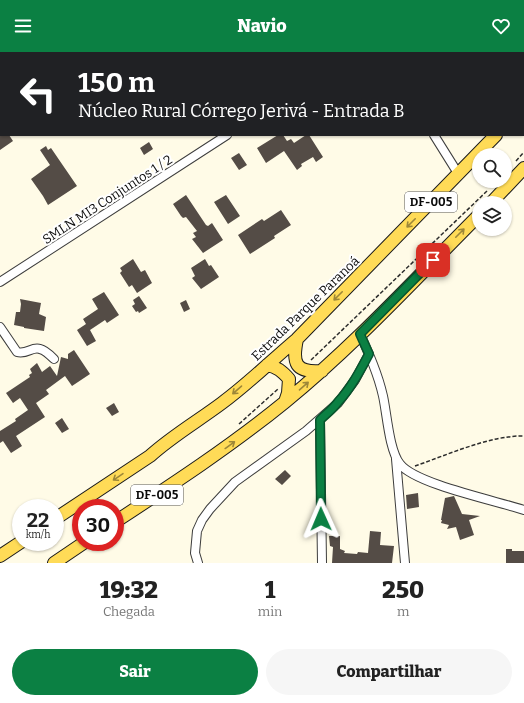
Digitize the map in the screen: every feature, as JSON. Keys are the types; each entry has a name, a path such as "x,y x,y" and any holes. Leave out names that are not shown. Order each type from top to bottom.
{"main road":[{"name":"Estrada Parque Paranoá","path":"64,513 150,456 160,447 223,402 297,339 459,175 495,136"},
{"path":"498,196 524,168"},
{"name":"DF-005","path":"124,516 199,468 285,402 360,334 472,221"},
{"path":"297,339 294,353 296,362 302,369 311,372 322,370"},
{"path":"267,365 275,366 283,371 289,379 288,393 285,402"},
{"path":"0,556 12,548"},
{"path":"54,563 72,551"}],"street":[{"name":"SMLN MI3 Conjuntos 1 / 2","path":"0,282 225,136"},
{"path":"435,136 459,175"},
{"path":"0,327 17,352 22,354 39,348 54,359"},
{"path":"360,334 378,377 392,447 400,464 406,470 436,484 524,510"},
{"path":"198,563 195,552 197,531 202,520 210,509 235,482 320,420 338,403 355,380 369,354"},
{"path":"320,420 322,563"},
{"path":"396,456 405,563"}],"path":[{"path":"302,369 487,191"},
{"path":"236,427 289,379"},
{"path":"406,470 487,442 510,436 524,436"}],"building":[{"path":"0,136 10,136 13,141 0,150"},
{"path":"276,136 284,136 287,141 291,139 294,143 304,136 310,136 323,157 316,162 313,157 301,164 302,166 297,170 284,151 266,163 257,148"},
{"path":"149,142 153,149 144,155 140,148"},
{"path":"46,146 48,150 51,148 77,186 48,205 31,179 50,165 40,150"},
{"path":"239,153 247,165 239,170 231,158"},
{"path":"186,195 206,225 208,226 212,223 223,240 203,253 192,239 196,237 193,233 197,231 186,217 183,218 181,216 173,204"},
{"path":"226,195 240,216 228,224 214,202"},
{"path":"281,210 291,225 274,236 275,238 250,254 238,235 262,219 264,221"},
{"path":"133,259 141,272 145,270 152,283 137,293 132,285 129,287 120,273 122,271 120,268"},
{"path":"205,259 219,277 201,289 192,278 195,276 191,268"},
{"path":"104,292 119,315 107,323 105,320 90,330 96,341 87,346 77,330 86,324 83,319 98,309 92,299"},
{"path":"139,296 147,308 139,313 138,311 136,312 132,306 135,304 133,300"},
{"path":"20,299 41,303 39,314 46,317 44,331 14,325 16,312 20,312"},
{"path":"186,300 190,309 184,312 180,303"},
{"path":"74,350 90,374 72,386 65,376 46,390 49,394 36,403 45,417 16,436 22,446 11,453 3,441 0,443 0,431 16,421 15,419 28,410 20,398 13,403 6,393 30,377 29,375 32,373 30,369 37,363 42,372 50,366 57,376 61,357 68,359 68,354"},
{"path":"114,403 119,412 112,416 106,408"},
{"path":"62,418 69,429 62,433 55,423"},
{"path":"285,470 291,476 282,485 275,479"},
{"path":"418,493 419,507 407,509 406,495"},
{"path":"454,496 462,514 480,516 469,520 474,535 460,540 456,527 447,529 449,525 441,523 445,498"},
{"path":"370,531 381,532 380,545 394,546 392,563 332,563 333,547 330,546 329,536 340,536 340,549 345,551 344,553 368,553"},
{"path":"506,549 512,549 512,551 524,551 524,563 506,563"}],"route":[{"path":"321,519 320,420 347,392 369,354 360,334 433,260"}]}
